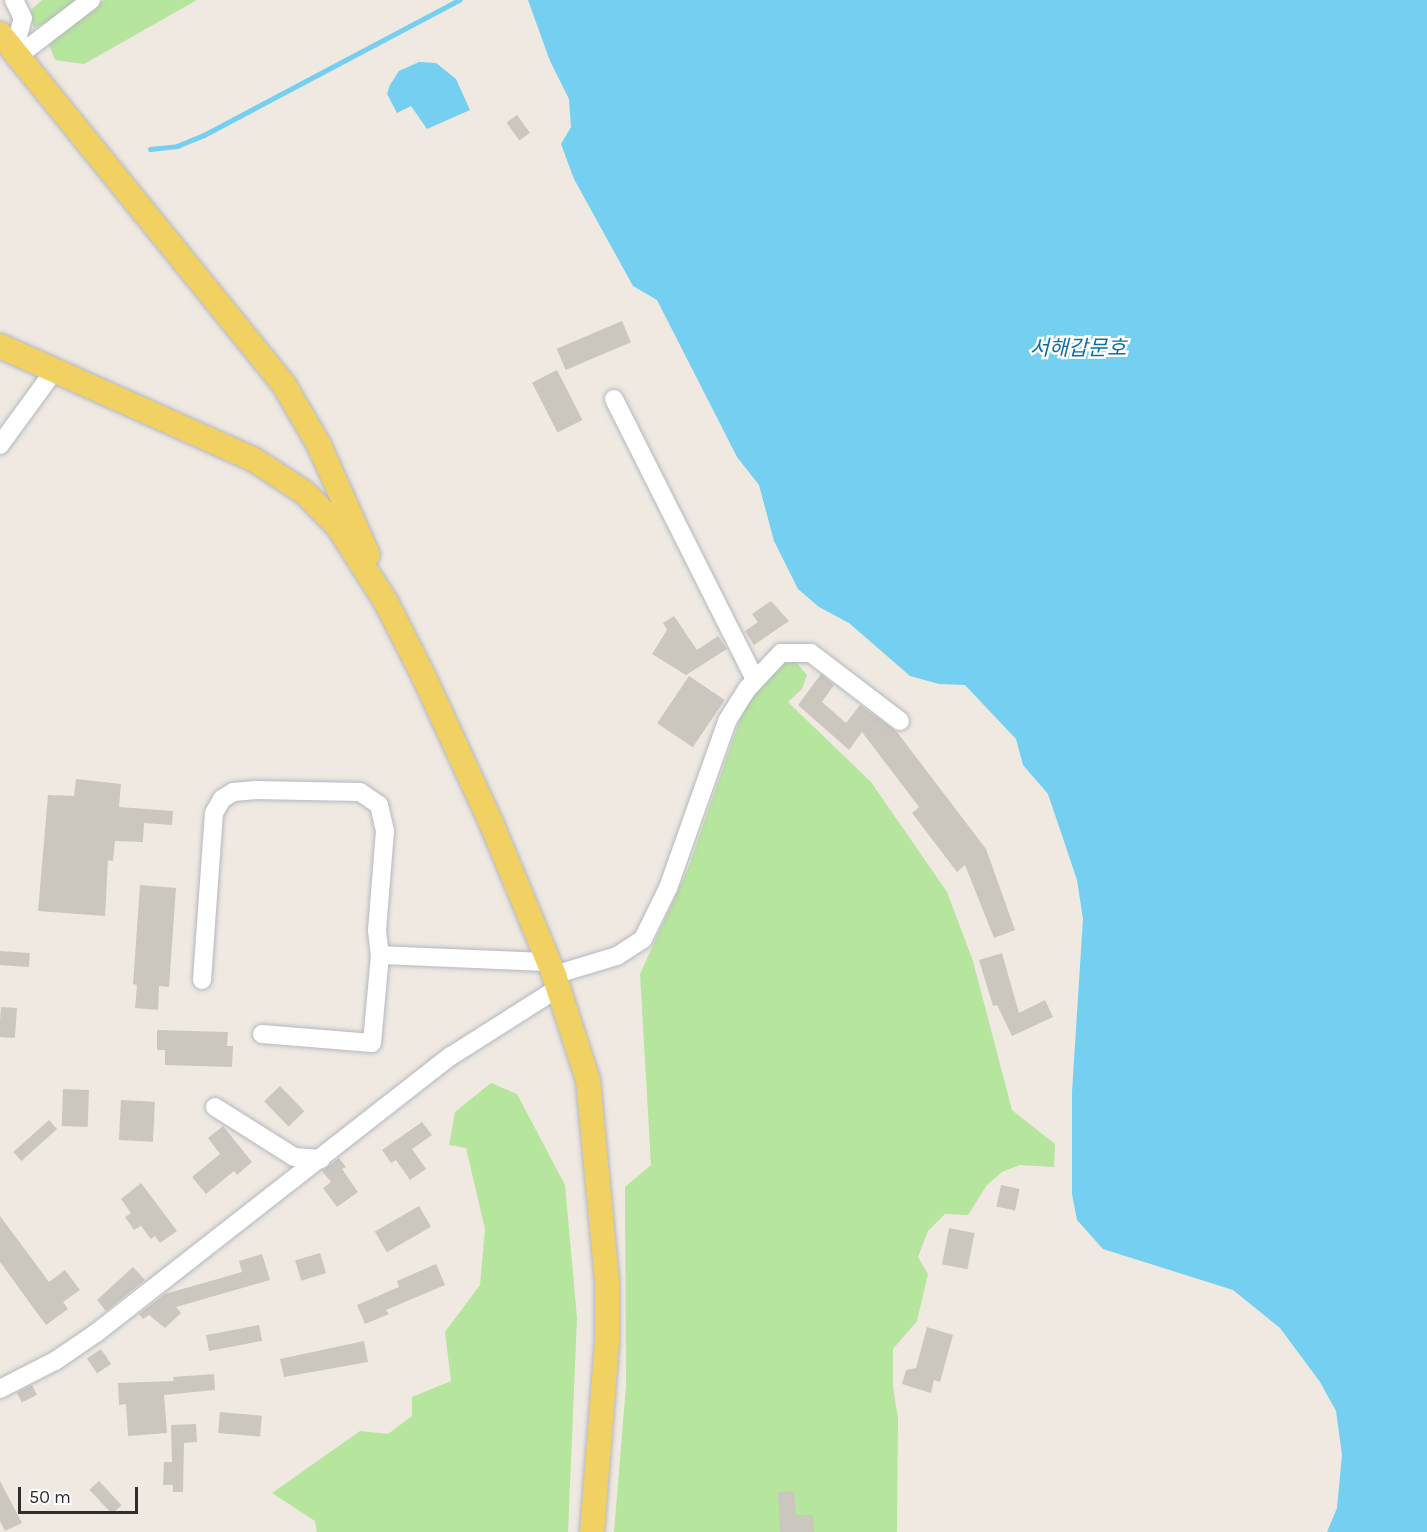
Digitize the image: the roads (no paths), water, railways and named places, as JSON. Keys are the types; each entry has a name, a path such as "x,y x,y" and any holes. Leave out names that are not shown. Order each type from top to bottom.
{"main road":[{"path":"11,47 284,385 352,513 386,602 492,825 553,975 588,1080 607,1282 607,1342 592,1532"},
{"path":"0,346 253,459 305,493 339,528 386,602"}],"street":[{"path":"11,47 23,18 14,0"},
{"path":"11,47 92,0"},
{"path":"0,445 54,371"},
{"path":"614,399 755,679"},
{"path":"0,1389 55,1361 96,1333 553,975 617,956 643,939 669,888 727,721 755,679 781,653 811,653 900,721"},
{"path":"202,980 214,813 222,799 233,792 360,792 370,795 379,805 385,831 377,931 380,955 372,1043 262,1034"},
{"path":"380,955 553,975"},
{"path":"215,1107 294,1157 321,1159"}],"water":[{"name":"서해갑문호","path":"528,0 1427,0 1427,1532 1327,1532 1337,1508 1342,1455 1336,1411 1320,1382 1280,1328 1233,1290 1103,1249 1077,1220 1072,1194 1072,1092 1083,919 1077,880 1048,794 1023,765 1016,739 965,685 939,684 910,676 849,623 819,607 798,589 774,541 759,485 737,457 657,300 633,286 574,179 561,144 571,127 569,99 550,61"},
{"path":"419,62 436,63 456,79 470,110 427,129 411,106 397,113 387,94 390,85 399,71"}],"waterway":[{"path":"150,149 177,146 204,135 459,0"}]}
